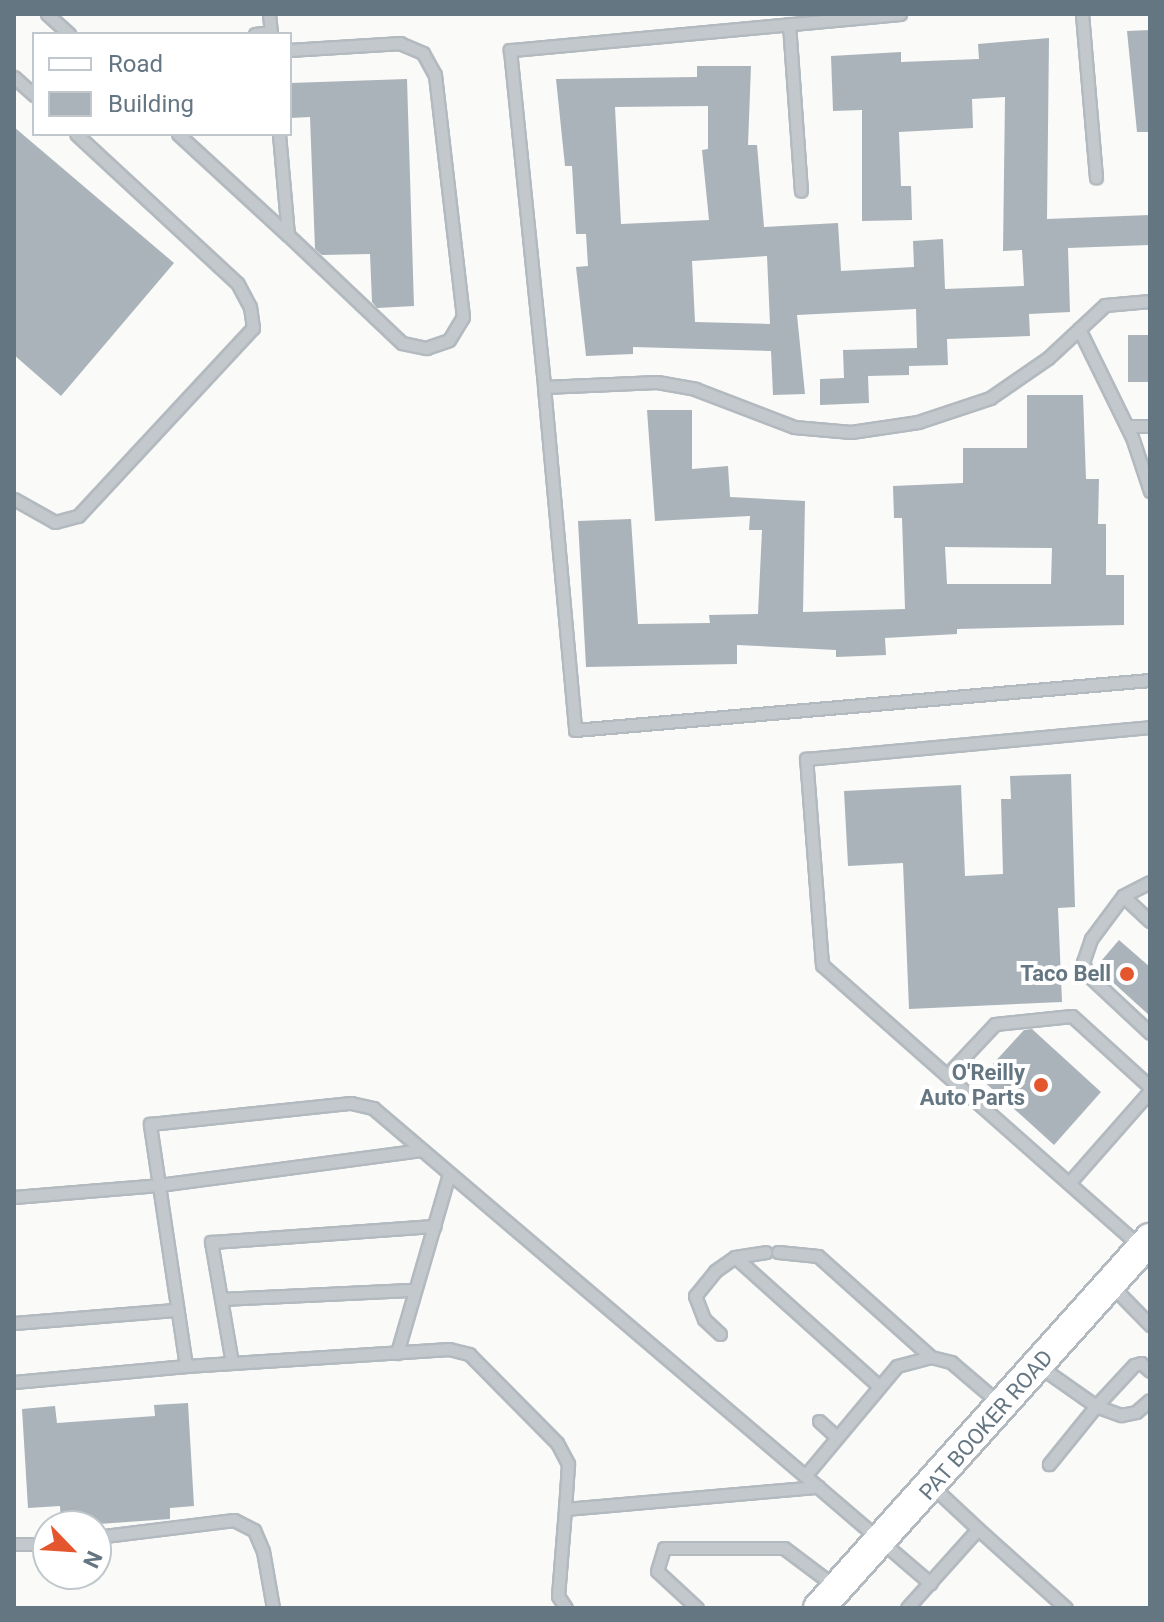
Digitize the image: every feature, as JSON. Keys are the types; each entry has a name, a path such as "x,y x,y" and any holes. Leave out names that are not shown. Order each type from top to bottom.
{"main road":[{"name":"PAT BOOKER ROAD","path":"832,1598 1146,1244"}],"lane":[{"path":"47,14 67,32"},
{"path":"900,14 510,50 575,730 1150,680"},
{"path":"1082,14 1096,177"},
{"path":"789,24 801,191"},
{"path":"180,136 402,343 426,348 449,340 463,317 435,75 423,53 400,43 292,50"},
{"path":"14,77 32,93"},
{"path":"14,499 55,522 78,516 253,328 250,307 237,283 78,136"},
{"path":"279,136 288,235"},
{"path":"544,387 657,382 695,389 794,427 851,432 918,422 990,398 1105,305 1150,301"},
{"path":"1079,329 1127,426 1150,491"},
{"path":"1127,426 1150,426"},
{"path":"1146,1244 1069,1183 822,965 806,759 1150,727"},
{"path":"1150,882 1123,896 1091,939 1083,962 1088,975 1150,1033"},
{"path":"1123,896 1150,921"},
{"path":"947,1075 995,1024 1072,1016 1150,1089 1069,1183"},
{"path":"186,1366 150,1124 351,1103 373,1108 884,1540 930,1583"},
{"path":"14,1197 159,1185 421,1150"},
{"path":"397,1353 449,1174"},
{"path":"232,1363 211,1242 434,1226"},
{"path":"720,1334 704,1319 695,1296 715,1271 735,1257 772,1252 818,1256 931,1357 951,1362 1003,1406"},
{"path":"735,1257 879,1386"},
{"path":"1110,1284 1150,1325"},
{"path":"221,1299 415,1290"},
{"path":"14,1323 177,1310"},
{"path":"14,1382 186,1366 449,1349 469,1354 557,1443 568,1464 558,1596 566,1608"},
{"path":"805,1476 897,1366 931,1357"},
{"path":"1049,1464 1134,1365 1141,1363 1150,1371"},
{"path":"1038,1366 1096,1406 1121,1415 1136,1412 1150,1400"},
{"path":"819,1421 837,1437"},
{"path":"932,1486 1066,1608"},
{"path":"565,1509 818,1487"},
{"path":"112,1535 234,1520 254,1530 259,1540 273,1608"},
{"path":"907,1608 978,1529"},
{"path":"697,1608 657,1571 664,1548 784,1548 832,1598"}],"building":[{"path":"1150,30 1150,132 1137,132 1127,31"},
{"path":"1049,38 1047,219 1150,215 1150,245 1068,248 1070,312 1029,314 1030,336 947,339 948,365 909,366 909,375 868,376 869,403 820,405 820,379 844,378 843,350 917,348 916,309 797,315 805,394 773,395 771,351 633,347 633,354 586,356 576,267 588,266 586,234 576,234 572,166 565,166 556,79 697,77 697,66 751,66 748,145 757,145 764,227 838,223 841,271 914,267 913,241 943,239 945,289 1024,286 1022,250 1003,251 1005,97 972,99 973,128 899,132 901,186 911,186 912,220 862,221 862,110 833,111 831,56 901,52 901,62 979,59 978,44","holes":["708,106 708,149 702,150 709,220 621,224 615,107","767,256 770,324 695,322 692,261"]},
{"path":"407,79 414,306 377,308 372,302 370,254 322,255 315,249 310,117 292,118 292,83"},
{"path":"14,127 174,263 61,396 14,355"},
{"path":"1128,335 1150,335 1150,382 1128,382"},
{"path":"1027,395 1083,395 1086,479 1099,479 1098,524 1106,524 1106,575 1124,575 1124,625 957,629 957,634 885,638 886,655 836,657 836,650 737,645 737,664 586,667 578,521 631,519 638,624 710,623 709,615 758,614 762,530 749,530 750,516 655,521 647,410 692,410 692,469 728,466 730,497 805,501 803,612 905,609 902,518 894,518 893,486 963,483 963,448 1027,448","holes":["945,547 1052,548 1051,584 947,584"]},
{"path":"1071,774 1075,907 1058,908 1062,1002 909,1009 903,863 848,866 844,791 961,785 965,876 1003,874 1001,799 1011,799 1010,776"},
{"name":"Taco Bell","path":"1119,940 1150,967 1150,1016 1096,967"},
{"name":"O'Reilly Auto Parts","path":"1032,1029 1101,1092 1054,1145 980,1078 1024,1030"},
{"path":"188,1403 194,1506 170,1508 170,1519 112,1523 112,1510 60,1510 60,1506 28,1508 22,1409 55,1406 57,1423 155,1416 154,1405"}],"place":[{"name":"Taco Bell","path":"1127,974"},
{"name":"O'Reilly Auto Parts","path":"1041,1085"}]}
